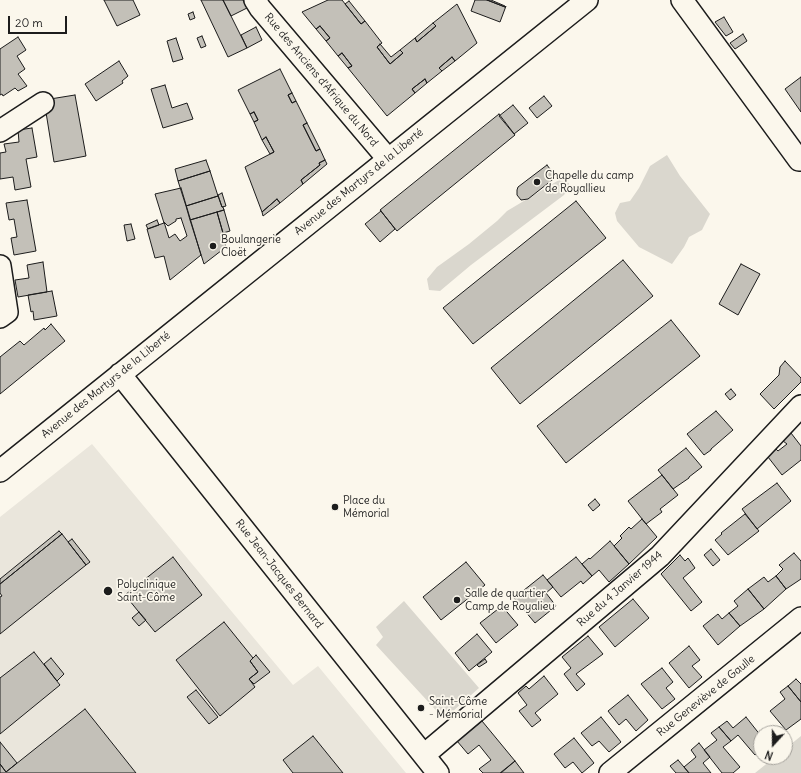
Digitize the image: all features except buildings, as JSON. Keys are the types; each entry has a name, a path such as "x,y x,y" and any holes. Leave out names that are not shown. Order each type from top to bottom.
{"street":[{"name":"Rue des Anciens d'Afrique du Nord","path":"255,0 260,8 388,159"},
{"name":"Avenue des Martyrs de la Liberté","path":"0,471 587,0"},
{"path":"682,0 800,161"},
{"path":"0,131 43,103"},
{"path":"0,266 6,312 0,317"},
{"name":"Rue Jean-Jacques Bernard","path":"120,374 438,773"},
{"name":"Rue du 4 Janvier 1944","path":"424,755 660,556 801,406"},
{"name":"Rue Geneviève de Gaulle","path":"610,773 801,618"}],"shaded area":[{"path":"667,155 680,176 710,214 702,230 689,237 672,264 639,247 617,221 615,213 620,203 630,201 639,188 650,166"},
{"path":"559,180 569,183 569,188 564,195 471,265 440,291 429,290 427,279 437,267 469,244 507,211"},
{"name":"Polyclinique Saint-Côme","path":"92,444 293,685 318,666 406,773 0,773 0,517"},
{"path":"404,601 479,688 444,719 376,645 383,637 376,627"},
{"path":"801,736 801,773 755,773 765,765 793,765 793,742"}],"place":[{"name":"Chapelle du camp de Royallieu","path":"537,182"},
{"name":"Boulangerie Cloët","path":"213,246"},
{"name":"Place du Mémorial","path":"335,507"},
{"name":"Polyclinique Saint-Côme","path":"108,591"},
{"name":"Salle de quartier Camp de Royalieu","path":"457,600"},
{"name":"Saint-Côme - Mémorial","path":"421,708"}]}
